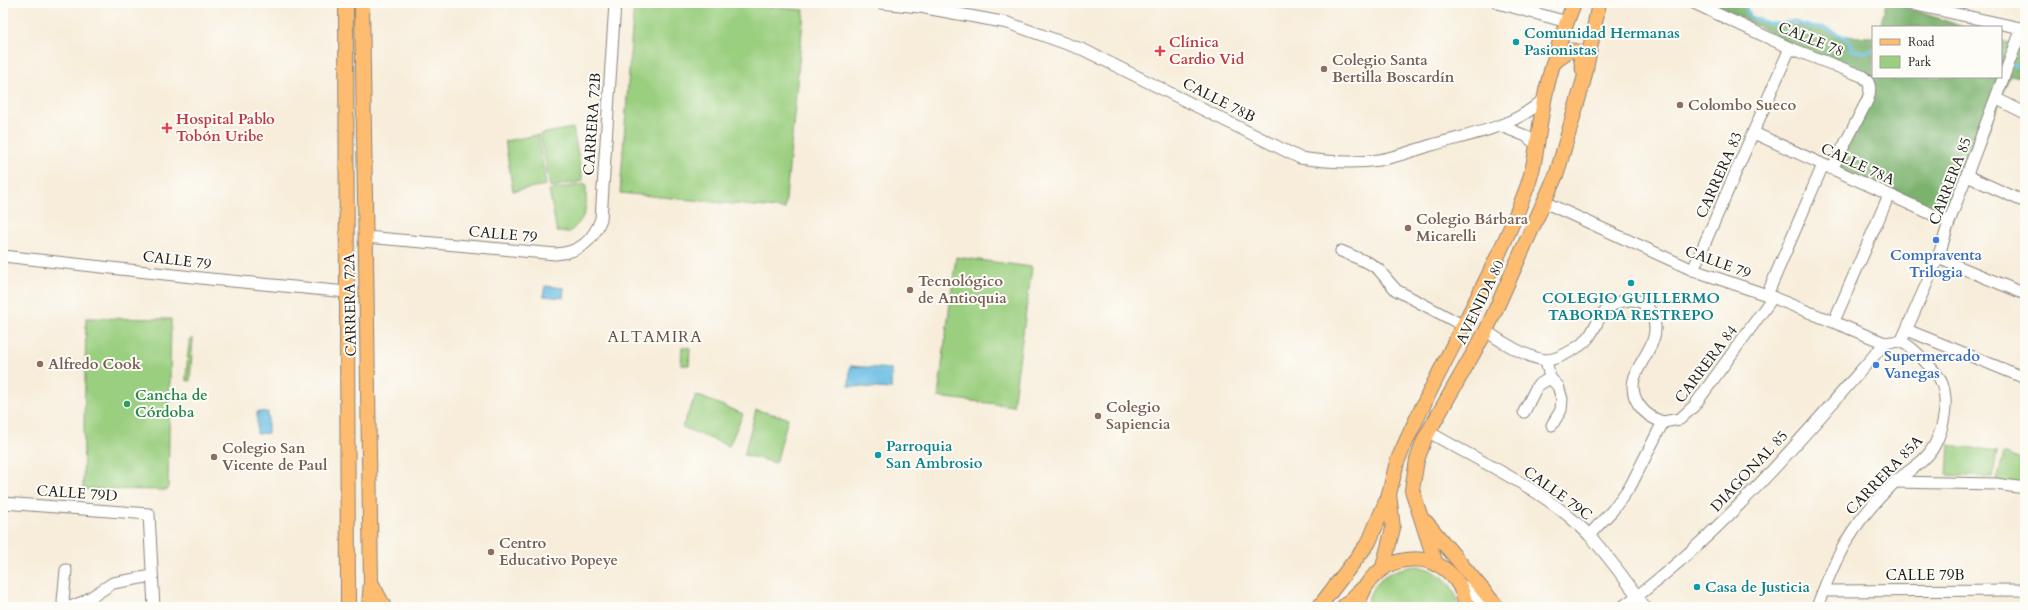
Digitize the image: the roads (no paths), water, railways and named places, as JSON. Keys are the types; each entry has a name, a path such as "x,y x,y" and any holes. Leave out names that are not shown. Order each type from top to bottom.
{"main road":[{"name":"CARRERA 72A","path":"346,3 348,607"},
{"name":"CARRERA 72A","path":"362,3 369,373 370,607"},
{"name":"AVENIDA 80","path":"1383,567 1393,528 1389,494 1394,472 1402,449 1507,237 1526,191 1532,175 1544,99 1553,63 1574,3"},
{"name":"AVENIDA 80","path":"1436,564 1414,498 1413,485 1417,460 1429,432 1486,331 1557,172 1584,79 1599,3"},
{"path":"1553,63 1567,51 1576,51 1582,58 1584,79"},
{"path":"347,375 369,373"},
{"path":"1319,607 1369,542 1389,494"},
{"path":"1420,513 1497,607"},
{"path":"1343,607 1383,567 1400,560 1418,559 1436,564 1456,580 1461,590 1466,607"},
{"path":"371,582 384,607"},
{"path":"1358,607 1365,586"}],"street":[{"name":"CARRERA 72B","path":"587,243 596,232 602,206 614,3"},
{"name":"CALLE 78B","path":"881,3 920,7 987,18 1019,26 1069,44 1084,50 1300,158 1306,159 1341,163 1380,160 1501,126 1520,117 1544,99"},
{"path":"1498,3 1567,22"},
{"path":"1907,3 2006,25 2023,33"},
{"name":"CALLE 78","path":"1700,4 1790,48 1862,76 1870,85"},
{"name":"CARRERA 85","path":"1901,342 1938,258 1949,222 2023,33"},
{"name":"CARRERA 83","path":"1694,270 1790,48"},
{"name":"CARRERA 84","path":"1663,422 1680,420 1694,406 1770,296 1828,167 1868,99 1870,85"},
{"path":"1997,99 2025,113"},
{"path":"1501,126 1526,136 1537,145"},
{"name":"CALLE 78A","path":"1754,133 1949,222"},
{"path":"1967,176 2025,202"},
{"path":"1834,321 1889,195"},
{"name":"CALLE 79","path":"1544,202 1694,270 1770,296 1886,342"},
{"name":"CALLE 79","path":"366,237 556,254 577,250 587,243"},
{"path":"1341,252 1370,263 1378,269 1396,290 1464,326"},
{"name":"CALLE 79","path":"3,256 218,280 347,292"},
{"path":"1938,258 2025,294"},
{"path":"1486,331 1517,350 1546,360 1559,357 1584,342 1589,337 1602,314 1614,304 1630,300 1640,302 1647,307 1654,321 1655,334 1651,345 1635,372 1633,390 1637,403 1644,411 1663,422 1631,485 1612,511 1589,535"},
{"path":"1907,330 2025,378"},
{"path":"1886,342 1901,342"},
{"name":"DIAGONAL 85","path":"1622,607 1638,597 1704,539 1739,504 1780,461 1886,342"},
{"name":"CARRERA 85A","path":"1817,607 1835,559 1856,524 1895,482 1928,456 1934,448 1941,429 1945,409 1943,389 1940,380 1920,356 1901,342"},
{"path":"1546,360 1550,378 1558,386 1562,399 1561,410 1552,425"},
{"path":"1524,412 1538,386 1550,378"},
{"name":"CALLE 79C","path":"1429,432 1515,480 1559,510 1589,535 1646,607"},
{"path":"1895,482 1996,484 2025,488"},
{"name":"CALLE 79D","path":"3,503 149,514 152,576"},
{"path":"66,570 63,600 65,606 69,607 85,601 113,583 152,576 154,607"},
{"path":"1456,580 1491,607"},
{"name":"CALLE 79B","path":"1824,591 2025,590"}],"water":[{"path":"545,286 564,288 563,298 543,296"},
{"path":"850,366 892,369 891,389 849,386"},
{"path":"257,412 268,412 268,433 257,434"}],"waterway":[{"path":"1744,3 1749,16 1761,21 1772,24 1782,24 1795,21 1803,25 1826,28 1848,39 1852,50 1864,52 1872,50"},
{"path":"2002,63 2025,67"}],"place":[{"name":"Comunidad Hermanas Pasionistas","path":"1516,42"},
{"name":"Clínica Cardio Vid","path":"1160,51"},
{"name":"Colegio Santa Bertilla Boscardín","path":"1324,69"},
{"name":"Colombo Sueco","path":"1680,105"},
{"name":"Hospital Pablo Tobón Uribe","path":"167,128"},
{"name":"Colegio Bárbara Micarelli","path":"1408,228"},
{"name":"Compraventa Trilogia","path":"1936,240"},
{"name":"COLEGIO GUILLERMO TABORDA RESTREPO","path":"1631,283"},
{"name":"Tecnológico de Antioquia","path":"910,290"},
{"name":"Alfredo Cook","path":"40,364"},
{"name":"Supermercado Vanegas","path":"1876,365"},
{"name":"Cancha de Córdoba","path":"127,404"},
{"name":"Colegio Sapiencia","path":"1098,416"},
{"name":"Parroquia San Ambrosio","path":"878,455"},
{"name":"Colegio San Vicente de Paul","path":"214,457"},
{"name":"Centro Educativo Popeye","path":"491,552"},
{"name":"Casa de Justicia","path":"1697,587"}],"district":[{"name":"ALTAMIRA","path":"655,337"}]}
